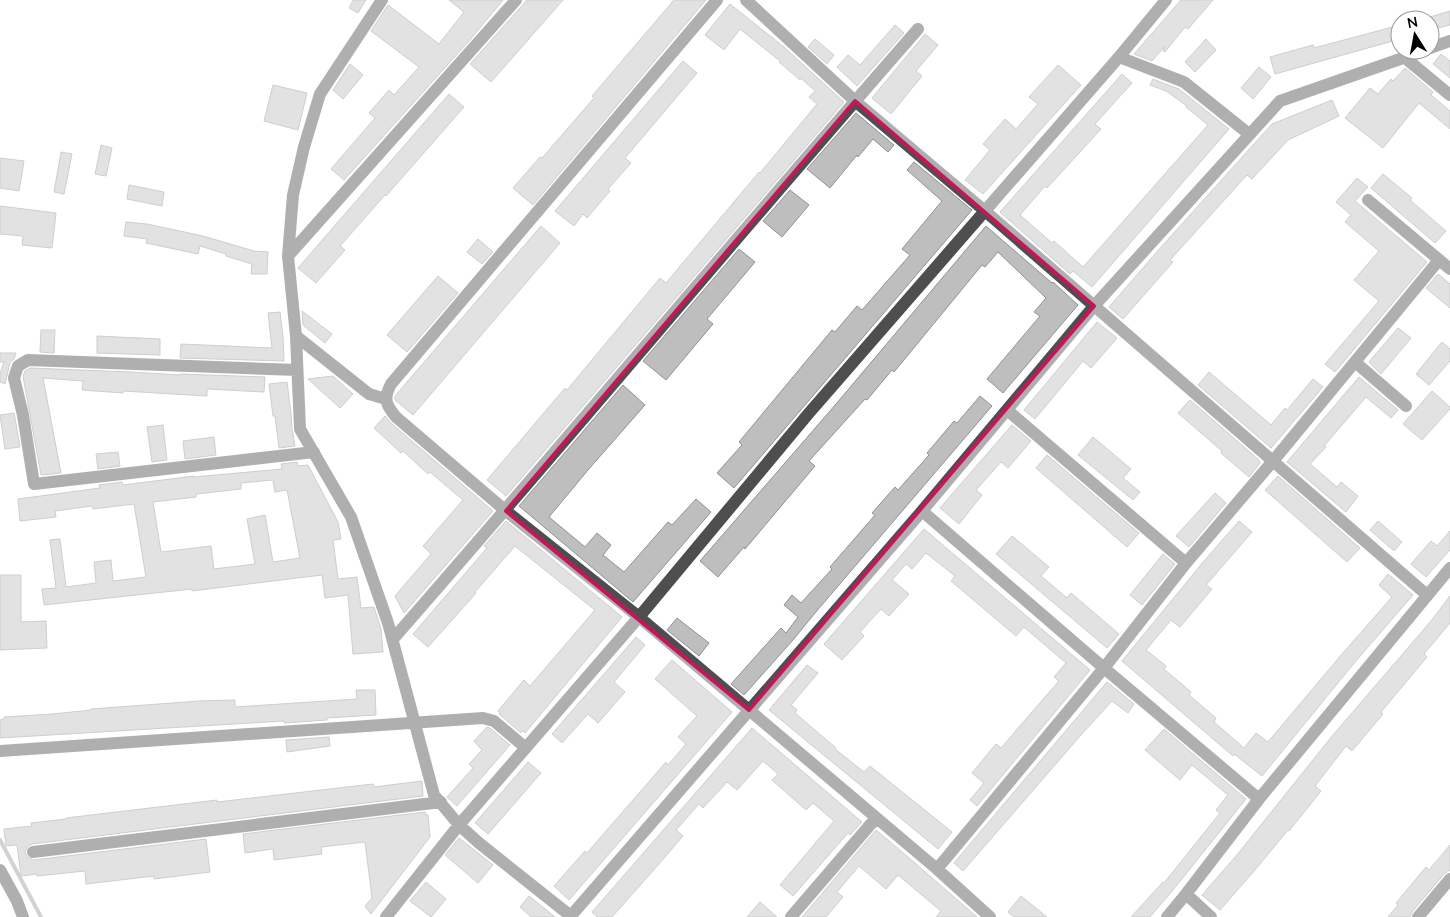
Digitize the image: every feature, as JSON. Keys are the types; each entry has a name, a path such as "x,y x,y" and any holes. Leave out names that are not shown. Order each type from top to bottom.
{"street":[{"path":"382,0 320,94 304,147 293,195 288,256 296,336 300,429 351,517 393,639 434,795 459,825 479,843 571,917 922,511 1094,306 1280,101 1396,60"},
{"path":"288,256 516,0"},
{"path":"717,0 391,384 386,399 388,408 396,417 506,510 639,617 937,869 989,916"},
{"path":"746,0 855,101 1273,460 1427,595"},
{"path":"386,917 459,825 639,617 809,413 1119,57 1166,0"},
{"path":"393,639 918,29"},
{"path":"1119,57 1184,82 1249,134"},
{"path":"1408,60 1450,96"},
{"path":"1368,200 1450,269"},
{"path":"937,869 1104,668 1186,563 1439,260"},
{"path":"296,336 369,394 386,399"},
{"path":"297,370 28,360 18,366 14,378 23,415 34,484 314,452"},
{"path":"1354,362 1406,406"},
{"path":"1007,410 1186,563"},
{"path":"922,511 1260,799"},
{"path":"1167,917 1260,799 1450,568"},
{"path":"0,750 484,718 494,721 526,748"},
{"path":"33,852 440,802"},
{"path":"791,917 876,818"},
{"path":"0,870 17,901 23,917"},
{"path":"1418,917 1450,879"},
{"path":"1186,894 1212,917"}],"highlighted area":[{"path":"855,101 1094,306 749,710 506,511"}],"building":[{"path":"353,0 366,0 358,13 349,8"},
{"path":"449,0 503,0 469,41 344,180 331,169 375,118 369,113 389,90 394,95 419,67 371,31 388,5 439,44 464,12"},
{"path":"527,0 563,0 491,82 470,64"},
{"path":"674,0 706,0 533,205 513,188 594,98 592,96"},
{"path":"1181,0 1213,0 1188,29 1185,27 1165,52 1163,51 1165,46 1152,61 1134,54"},
{"path":"730,4 784,47 844,102 506,496 487,480 565,388 567,390 660,278 666,283 817,104 809,97 815,91 740,29 724,50 705,35"},
{"path":"1450,11 1450,25 1440,28 1440,14"},
{"path":"895,25 904,33 857,86 837,67 848,55 860,65"},
{"path":"1390,28 1390,42 1275,74 1270,57 1313,45 1314,48"},
{"path":"925,34 938,45 916,71 922,76 891,114 872,98"},
{"path":"815,39 834,55 827,64 808,47"},
{"path":"1206,39 1216,50 1195,72 1185,62"},
{"path":"1441,54 1450,61 1450,78 1433,64 1436,60 1440,60"},
{"path":"683,61 697,73 625,158 631,163 608,189 610,191 587,218 583,214 574,226 555,211"},
{"path":"350,64 363,75 343,99 333,90"},
{"path":"1058,65 1081,85 983,194 965,180 990,150 983,144 1005,119 1016,129 1038,104 1029,97"},
{"path":"1259,67 1271,77 1253,99 1241,88"},
{"path":"1405,68 1433,92 1431,95 1450,111 1450,129 1419,103 1383,148 1345,118 1370,88 1378,94 1391,79 1393,81"},
{"path":"1122,74 1132,83 1095,124 1101,129 1047,188 1045,186 1020,215 1052,243 1054,241 1083,267 1208,125 1187,106 1166,91 1150,85 1153,79 1179,89 1229,129 1092,287 1073,271 1070,274 1000,212"},
{"path":"273,85 307,93 298,130 264,121"},
{"path":"449,94 464,107 340,246 345,250 316,283 298,268"},
{"path":"1332,100 1339,116 1288,140 1252,179 1247,175 1170,260 1173,262 1123,319 1109,307 1272,124"},
{"path":"856,113 894,145 888,152 873,139 830,188 807,169"},
{"path":"101,145 112,148 106,176 95,174"},
{"path":"61,152 72,154 64,194 54,192"},
{"path":"0,158 24,161 19,191 0,188"},
{"path":"914,162 972,210 734,488 717,473 742,445 739,442 832,330 835,332 857,306 862,310 910,255 902,249 942,201 907,170"},
{"path":"1383,174 1412,198 1410,200 1446,231 1435,243 1371,188"},
{"path":"1357,178 1368,187 1355,201 1427,262 1335,372 1325,364 1379,301 1354,280 1379,251 1345,222 1351,215 1336,202"},
{"path":"129,185 164,192 162,206 127,199"},
{"path":"790,190 809,205 782,237 763,221"},
{"path":"0,206 56,213 52,248 22,245 23,236 0,234"},
{"path":"126,222 147,224 203,236 254,251 268,252 267,274 251,274 252,264 200,246 198,254 146,243 147,239 124,236"},
{"path":"541,226 560,243 413,415 395,400 395,396"},
{"path":"986,226 1078,305 1003,393 987,379 1040,316 1034,312 1046,298 998,252 985,267 982,265 894,372 892,370 867,400 865,399 809,461 815,466 745,549 744,547 718,577 700,561"},
{"path":"478,239 493,252 482,264 467,252"},
{"path":"739,249 755,262 707,319 713,324 666,380 643,361"},
{"path":"1438,274 1450,284 1450,308 1426,288"},
{"path":"438,276 458,293 407,352 387,335"},
{"path":"302,311 332,334 325,343 303,325"},
{"path":"280,312 284,361 180,358 181,344 272,348 268,313"},
{"path":"1097,322 1117,338 1091,368 1083,361 1035,419 1024,410"},
{"path":"1398,328 1411,338 1381,374 1369,362"},
{"path":"41,330 55,330 54,353 40,352"},
{"path":"97,336 160,339 160,355 97,353"},
{"path":"1442,342 1450,349 1450,361 1429,385 1416,374"},
{"path":"0,353 16,353 10,363 5,384 0,382 0,374 4,362 0,362"},
{"path":"30,368 265,377 264,392 207,389 207,396 123,391 123,393 82,390 83,381 43,378 61,473 41,475 23,376 25,371"},
{"path":"1209,372 1271,425 1285,408 1287,410 1313,379 1323,387 1271,448 1198,385"},
{"path":"333,376 353,394 340,408 308,379"},
{"path":"1359,377 1398,410 1391,418 1366,397 1310,464 1337,487 1341,482 1358,496 1346,512 1287,462"},
{"path":"287,382 295,446 279,448 269,384"},
{"path":"623,385 645,405 549,517 585,547 597,533 611,545 603,555 624,572 668,522 672,525 696,499 711,512 633,602 519,506"},
{"path":"1432,391 1450,409 1422,440 1403,424"},
{"path":"980,396 992,406 744,695 731,684 781,628 786,633 798,617 784,605 792,595 801,603 832,569 830,567 875,515 872,513 895,487 898,490 929,455 927,453 954,421 957,423"},
{"path":"1190,400 1259,460 1260,463 1249,477 1178,413"},
{"path":"14,413 20,447 5,449 0,415"},
{"path":"385,416 493,511 404,613 395,596 431,554 423,546 463,500 430,472 428,474 403,451 401,453 374,428"},
{"path":"163,425 167,460 152,462 147,427"},
{"path":"1012,425 1031,441 1008,468 1001,462 976,490 982,495 959,524 940,508"},
{"path":"214,437 216,455 185,459 183,441"},
{"path":"1093,437 1131,469 1123,478 1140,492 1133,500 1078,455"},
{"path":"118,452 120,466 98,469 96,454"},
{"path":"1047,455 1139,533 1127,547 1036,468"},
{"path":"297,462 298,466 308,465 338,522 341,539 333,540 338,579 357,577 361,608 374,607 381,629 383,652 353,654 348,595 325,598 322,575 192,591 192,589 44,605 42,589 56,588 50,540 60,539 66,587 96,583 94,562 111,560 113,581 146,577 134,504 93,509 92,506 55,511 56,517 20,521 18,499 100,488 99,485 122,482 123,485 194,476 282,469 281,464","holes":["273,480 275,492 287,490 300,558 273,562 265,515 247,519 255,564 214,569 211,546 161,552 153,502 196,497 196,494 241,489 241,483"]},
{"path":"1278,476 1360,548 1347,562 1265,490"},
{"path":"1215,493 1226,503 1189,547 1176,536"},
{"path":"506,521 622,617 525,733 523,731 521,733 498,711 524,680 530,686 595,610 515,546 428,647 413,634 487,548 484,546"},
{"path":"1239,521 1252,532 1206,585 1212,589 1180,627 1171,620 1146,650 1166,666 1164,669 1191,692 1189,695 1216,718 1214,722 1244,748 1256,733 1268,742 1392,597 1379,585 1388,574 1413,595 1355,662 1262,776 1234,754 1233,756 1122,661"},
{"path":"1378,521 1402,542 1394,551 1370,530"},
{"path":"924,529 1090,670 977,806 970,800 984,783 972,773 996,744 1001,748 1059,681 1054,677 1066,663 1024,627 1016,636 951,581 955,576 926,553 912,569 906,564 892,580 909,594 889,616 881,609 860,632 864,636 842,660 824,644"},
{"path":"1450,531 1450,550 1426,577 1411,564 1431,541 1437,546"},
{"path":"1012,536 1049,567 1041,576 1067,598 1071,593 1119,634 1107,648 996,554"},
{"path":"1163,554 1175,564 1142,605 1130,595"},
{"path":"0,575 21,575 21,622 46,621 47,648 0,650"},
{"path":"1450,596 1450,623 1424,654 1427,657 1381,712 1383,714 1352,751 1346,746 1315,786 1321,791 1220,910 1202,895"},
{"path":"677,618 709,643 699,656 667,630"},
{"path":"636,637 645,645 614,682 625,692 598,723 588,714 562,743 552,734"},
{"path":"672,660 732,712 569,900 554,886 585,851 587,853 666,762 668,765 686,744 678,737 697,716 655,679"},
{"path":"807,665 818,673 791,705 797,710 795,713 864,772 870,766 952,832 938,849 769,710"},
{"path":"1107,682 1134,704 1128,713 1112,701 963,871 954,863"},
{"path":"356,690 375,690 376,715 284,723 284,721 0,738 0,720 4,719 4,717 199,701 235,700 235,707 357,699"},
{"path":"487,727 510,745 457,806 447,797 473,768 469,764 482,750 474,741"},
{"path":"752,728 862,822 850,835 848,833 793,896 780,885 834,821 813,803 806,810 772,780 778,774 763,761 737,790 727,782 703,808 699,804 676,830 683,836 612,917 597,917 592,912"},
{"path":"1164,729 1246,799 1150,917 1131,917 1164,883 1220,813 1216,810 1228,795 1192,765 1180,780 1145,750"},
{"path":"329,737 330,746 287,752 286,740"},
{"path":"528,762 541,773 488,834 475,823"},
{"path":"422,781 423,796 32,844 28,846 25,852 27,857 34,860 206,839 210,872 154,879 154,876 86,884 85,871 21,876 17,845 6,846 4,829 32,826 31,823 217,800 217,802 373,784 374,787"},
{"path":"425,812 428,815 430,837 371,914 365,906 372,898 365,842 321,847 322,854 274,860 273,849 245,853 243,834"},
{"path":"876,830 977,917 936,917 941,911 898,875 886,889 859,866 837,892 843,897 826,917 802,917"},
{"path":"459,838 493,865 478,883 445,855"},
{"path":"1450,845 1450,870 1444,874 1412,912 1410,917 1388,917 1398,905 1396,903 1426,867 1429,870"},
{"path":"426,882 446,899 431,917 410,901"},
{"path":"529,896 555,917 531,917 520,907"},
{"path":"1021,896 1047,917 1014,917 1008,912"},
{"path":"760,902 777,917 747,917"}],"waterway":[{"path":"0,840 41,917"}]}
